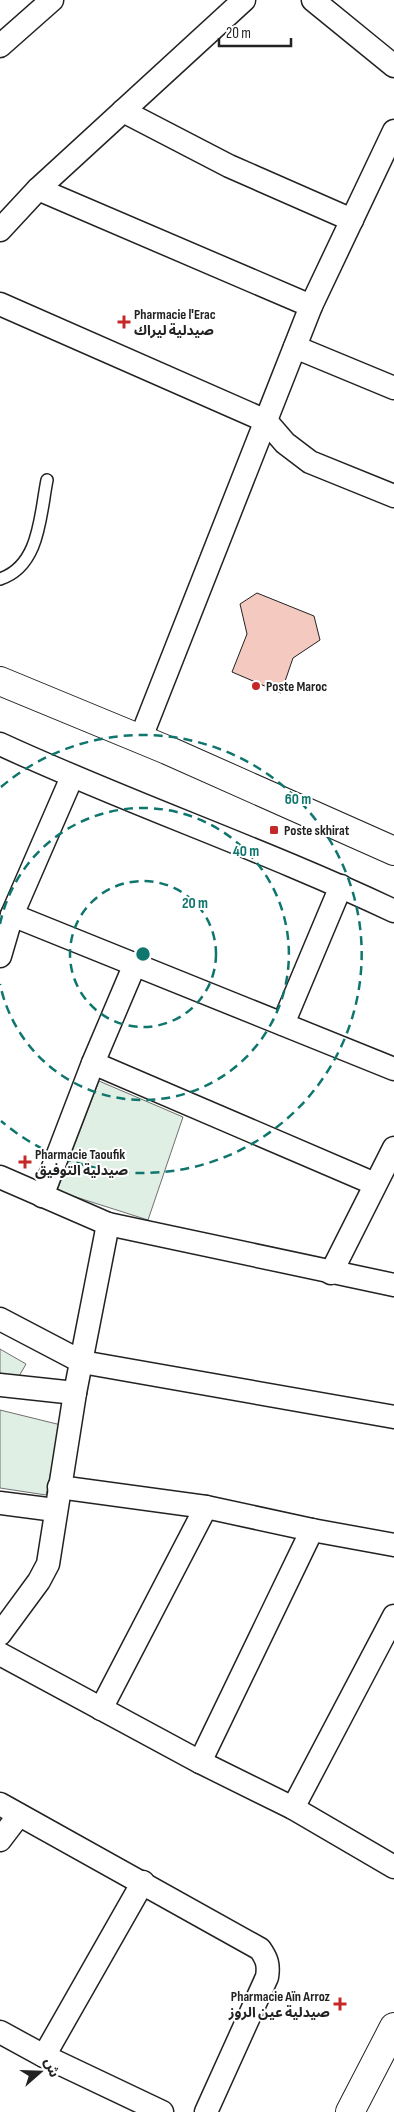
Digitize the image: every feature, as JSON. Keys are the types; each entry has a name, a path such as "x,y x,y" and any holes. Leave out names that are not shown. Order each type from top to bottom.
{"main road":[{"path":"0,681 394,850"},
{"path":"350,2112 394,2027"}],"street":[{"path":"0,46 52,0"},
{"path":"0,230 38,189 244,0"},
{"path":"313,0 394,66"},
{"path":"123,111 229,166 352,220"},
{"path":"140,740 312,306 394,131"},
{"path":"38,189 312,306"},
{"path":"0,304 266,421 286,443 310,462 394,496"},
{"path":"295,347 394,388"},
{"path":"0,744 72,777 341,886 394,911"},
{"path":"0,956 12,915 72,777"},
{"path":"283,1024 341,886"},
{"path":"12,915 394,1069"},
{"path":"42,1196 93,1064 135,964"},
{"path":"93,1064 375,1184"},
{"path":"331,1273 394,1148"},
{"path":"0,1177 108,1224 331,1273 394,1284"},
{"path":"0,1634 39,1581 48,1564 52,1545 55,1510 75,1393 108,1224"},
{"path":"0,1319 82,1362 394,1417"},
{"path":"0,1385 75,1393"},
{"path":"59,1487 206,1507 312,1530 394,1545"},
{"path":"0,1502 55,1510"},
{"path":"101,1709 206,1507"},
{"path":"200,1762 312,1530"},
{"path":"293,1808 394,1616"},
{"path":"0,1654 200,1762 293,1808 394,1867"},
{"path":"0,1840 9,1810 143,1882 260,1949 267,1958 269,1967 267,1977 206,2112"},
{"path":"44,2056 143,1882"},
{"path":"0,2032 44,2056 162,2112"}],"lane":[{"path":"0,580 9,577 21,567 33,548 47,480"}],"green space":[{"path":"99,1081 183,1117 148,1220 57,1191"},
{"path":"0,1349 26,1364 18,1378 0,1378"},
{"path":"0,1410 61,1425 46,1495 0,1488"}],"building":[{"path":"257,593 314,616 320,640 293,658 281,693 232,672 247,634 240,604"}],"place":[{"name":"Pharmacie l'Erac صيدلية ليراك","path":"124,322"},
{"name":"Poste Maroc","path":"256,686"},
{"name":"Poste skhirat","path":"274,830"},
{"name":"Pharmacie Taoufik صيدلية التوفيق","path":"25,1162"},
{"name":"Pharmacie Aïn Arroz صيدلية عين الروز","path":"340,2004"}]}
